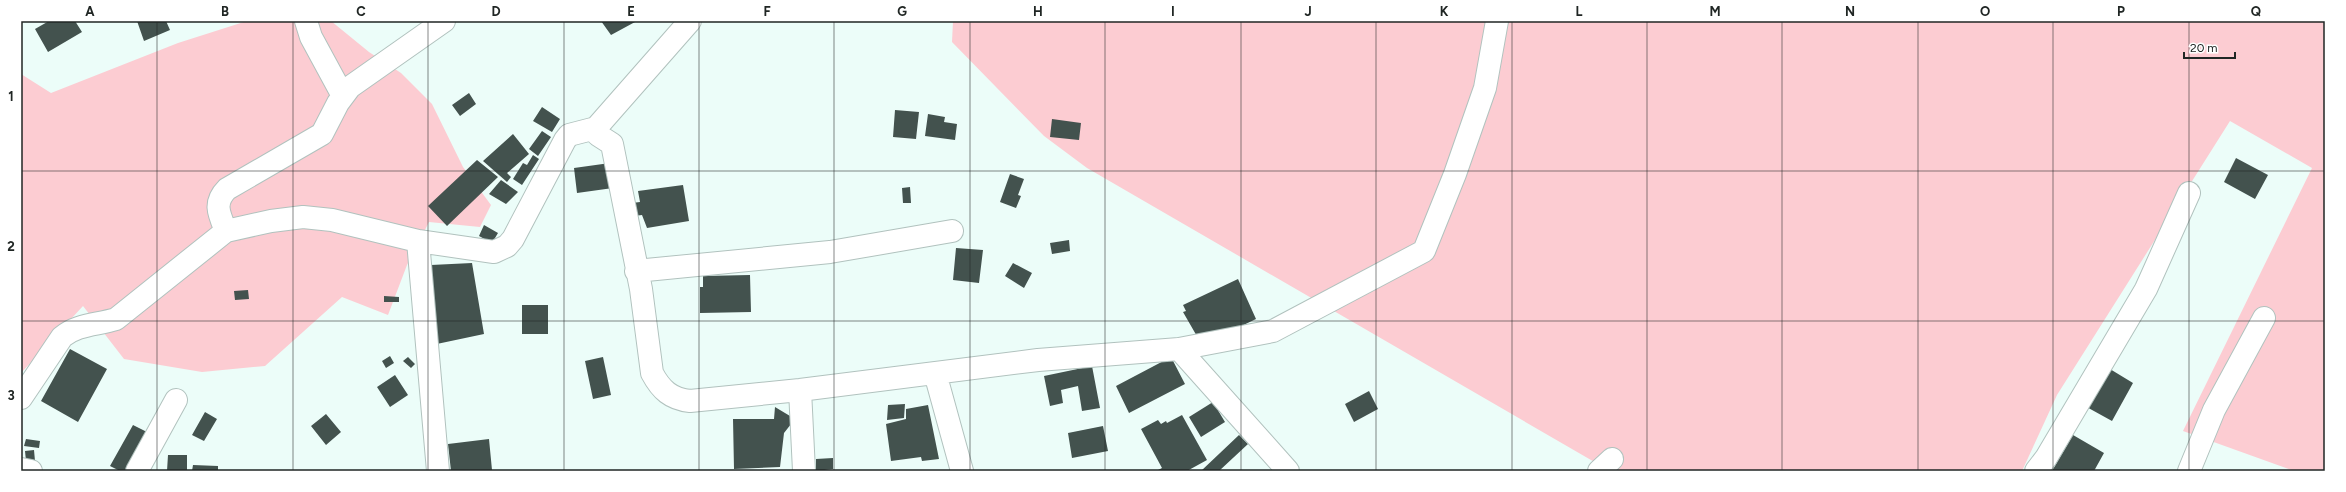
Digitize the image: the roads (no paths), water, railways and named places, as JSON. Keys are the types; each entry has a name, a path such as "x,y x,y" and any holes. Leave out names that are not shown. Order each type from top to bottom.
{"street":[{"path":"306,21 311,37 343,96"},
{"path":"226,231 218,211 217,204 220,196 227,189 322,134 343,96 350,87 444,21"},
{"path":"21,398 62,337 69,331 75,327 116,319 226,231 271,220 303,217 332,220 418,241 494,252 507,246 513,239 569,135 596,128 690,21"},
{"path":"596,128 598,135 612,144 636,271 652,373 659,385 668,394 678,400 690,401 800,390 1038,360 1179,349 1273,331 1424,251 1455,174 1485,88 1497,21"},
{"path":"2036,471 2046,458 2146,289 2189,193"},
{"path":"636,271 830,252 952,231"},
{"path":"418,241 438,471"},
{"path":"2189,471 2214,410 2264,318"},
{"path":"1179,349 1288,471"},
{"path":"935,373 962,471"},
{"path":"800,390 804,471"},
{"path":"137,471 176,400"},
{"path":"21,469 30,471"}]}
